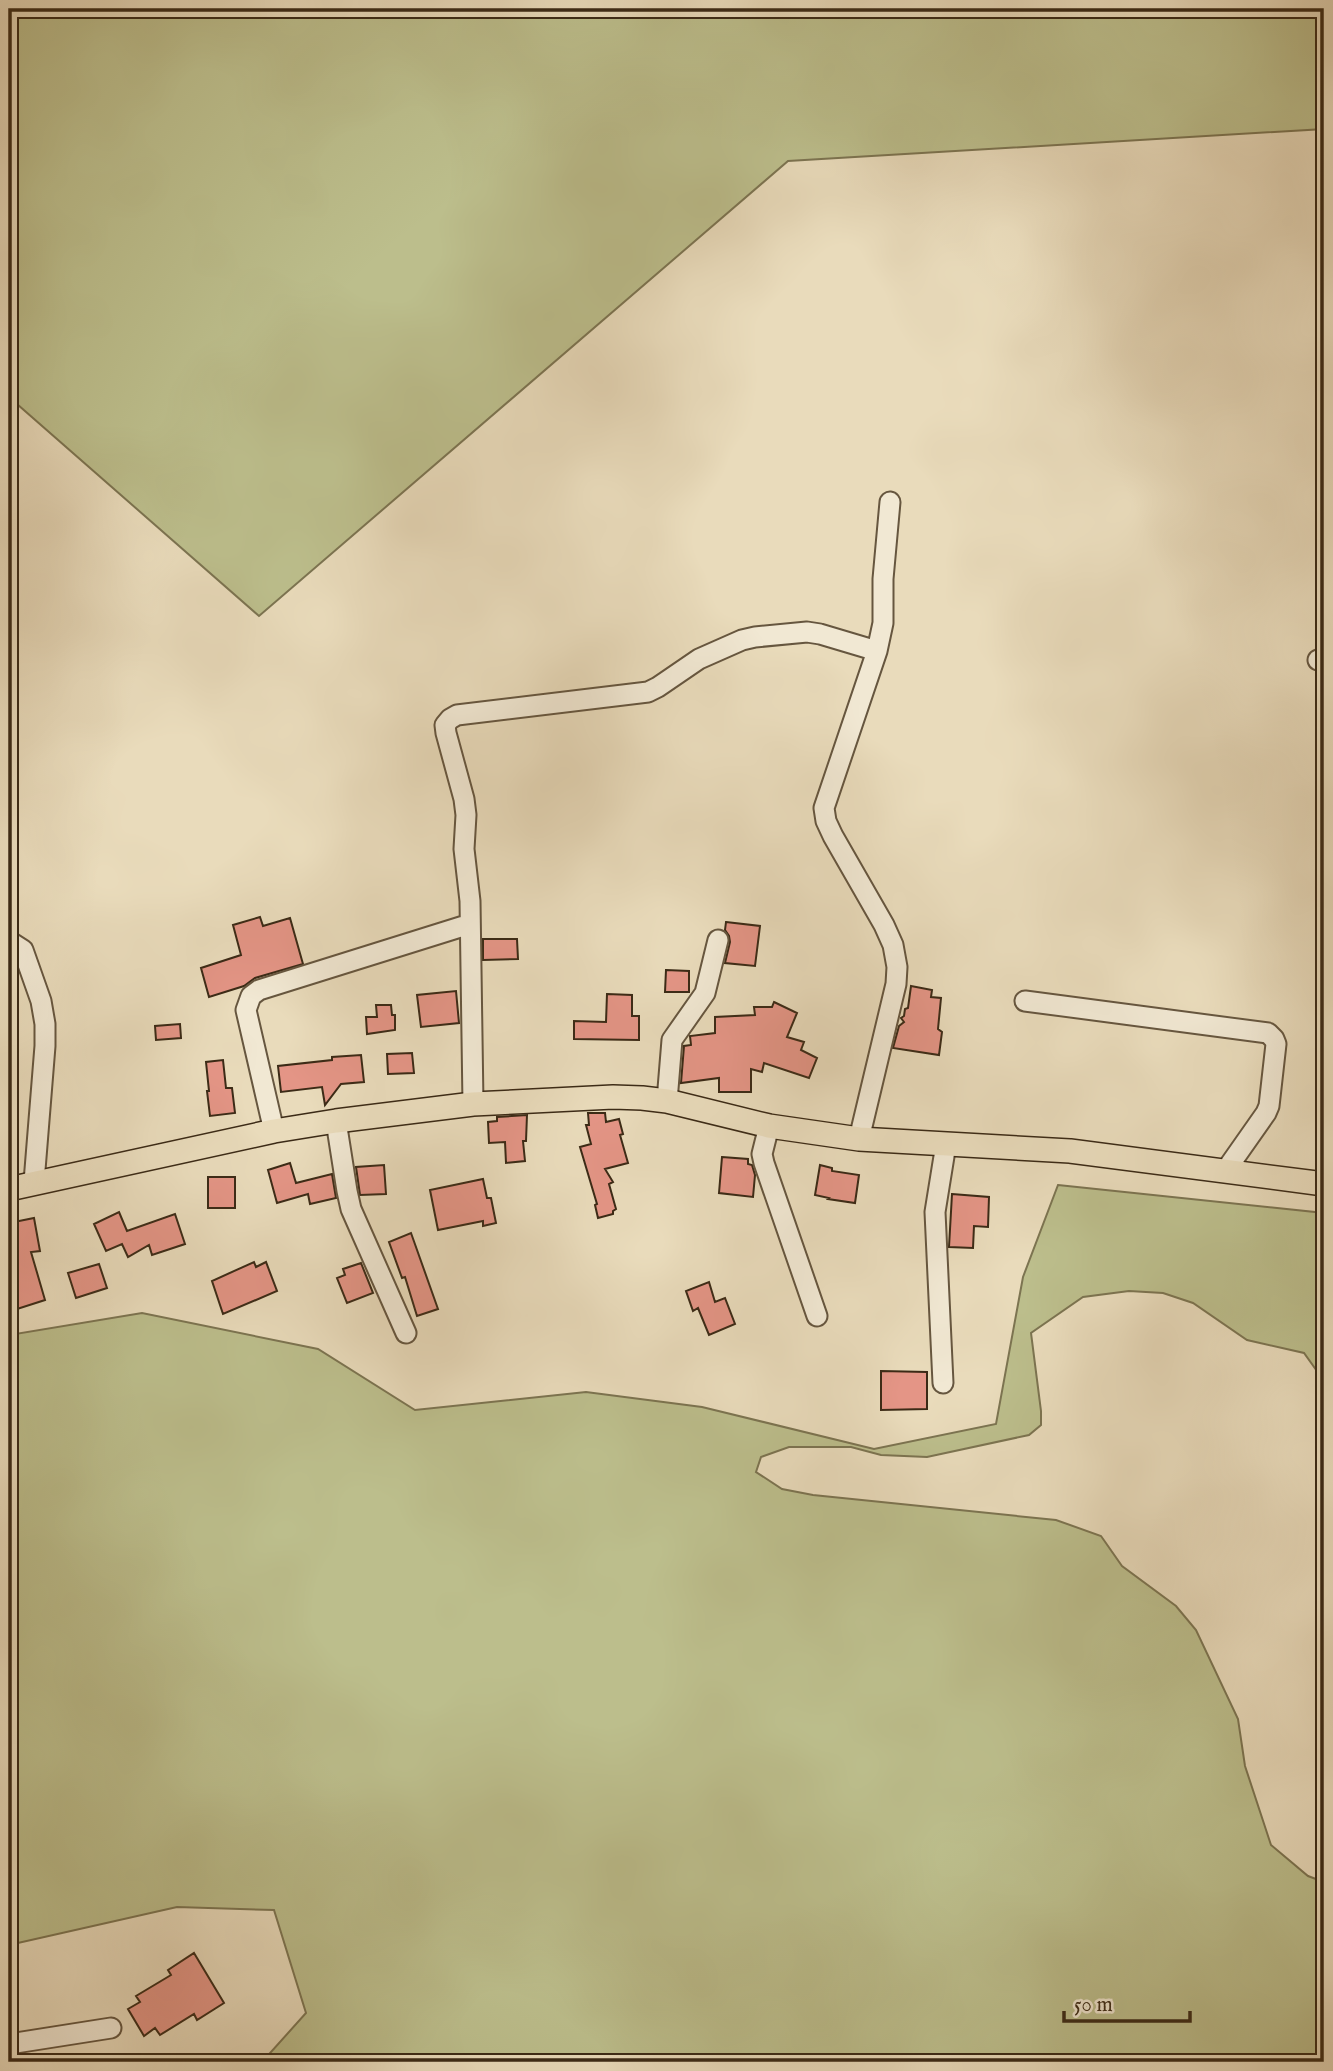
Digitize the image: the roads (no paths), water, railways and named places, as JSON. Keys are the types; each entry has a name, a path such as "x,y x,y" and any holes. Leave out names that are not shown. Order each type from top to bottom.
{"main road":[{"path":"9,1189 274,1131 336,1121 473,1104 612,1097 667,1101 769,1126 859,1139 1070,1151 1324,1184"}],"street":[{"path":"859,1139 896,984 897,967 893,945 884,925 833,836 824,808 877,650 883,623 883,579 890,502"},
{"path":"473,1104 470,901 464,849 466,815 445,724 457,715 648,692 699,659 755,637 807,632 877,650"},
{"path":"274,1131 246,1010 251,996 259,990 470,924"},
{"path":"667,1101 672,1040 705,993 718,940"},
{"path":"9,941 23,950 41,1001 44,1024 45,1046 34,1182"},
{"path":"1025,1001 1268,1033 1276,1044 1269,1106 1226,1170"},
{"path":"336,1121 351,1209 406,1333"},
{"path":"769,1126 762,1154 764,1163 817,1316"},
{"path":"943,1383 935,1213 946,1144"},
{"path":"9,2044 111,2028"}]}
